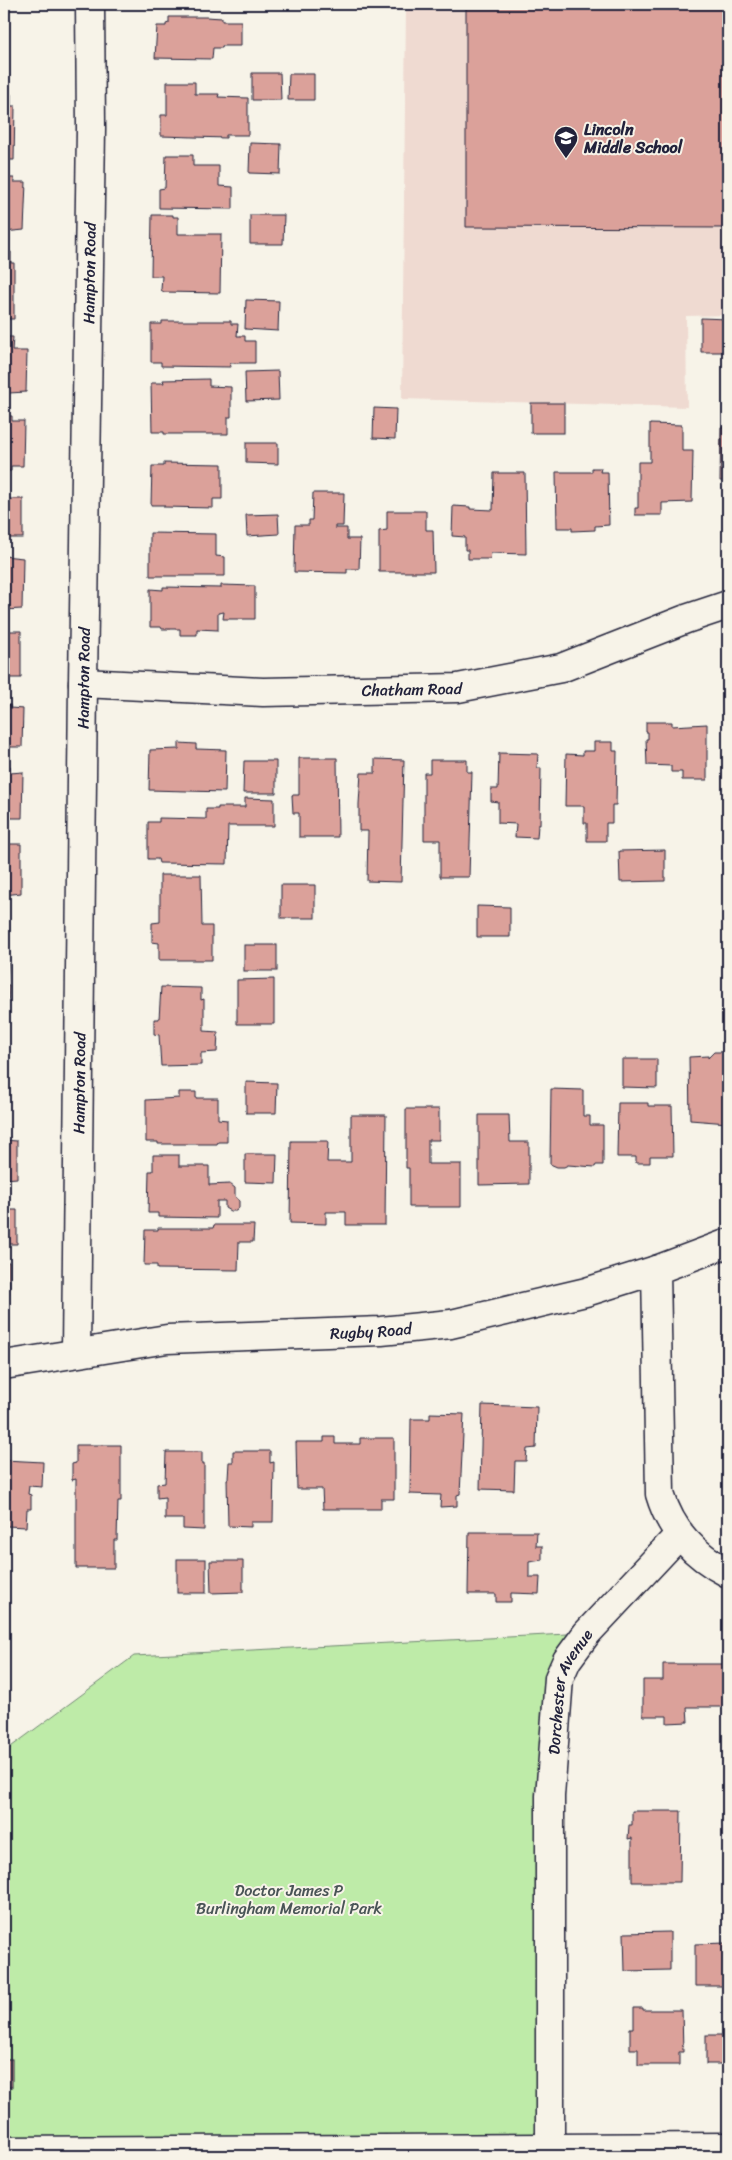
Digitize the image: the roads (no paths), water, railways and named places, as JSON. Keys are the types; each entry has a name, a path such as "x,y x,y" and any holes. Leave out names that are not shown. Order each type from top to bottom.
{"street":[{"name":"Hampton Road","path":"76,1352 91,128 90,4"},
{"name":"Chatham Road","path":"83,683 263,692 458,688 561,668 686,619 728,605"},
{"name":"Rugby Road","path":"4,1365 167,1339 381,1331 451,1324 586,1292 656,1270 728,1243"},
{"path":"656,1270 660,1494 666,1515 679,1535 714,1566 728,1573"},
{"name":"Dorchester Avenue","path":"550,2152 550,1796 559,1678 567,1660 588,1633 679,1535"},
{"path":"4,2151 550,2152 728,2147"}],"place":[{"name":"Lincoln Middle School","path":"566,159"}],"park label":[{"name":"Doctor James P Burlingham Memorial Park","path":"289,1899"}]}
